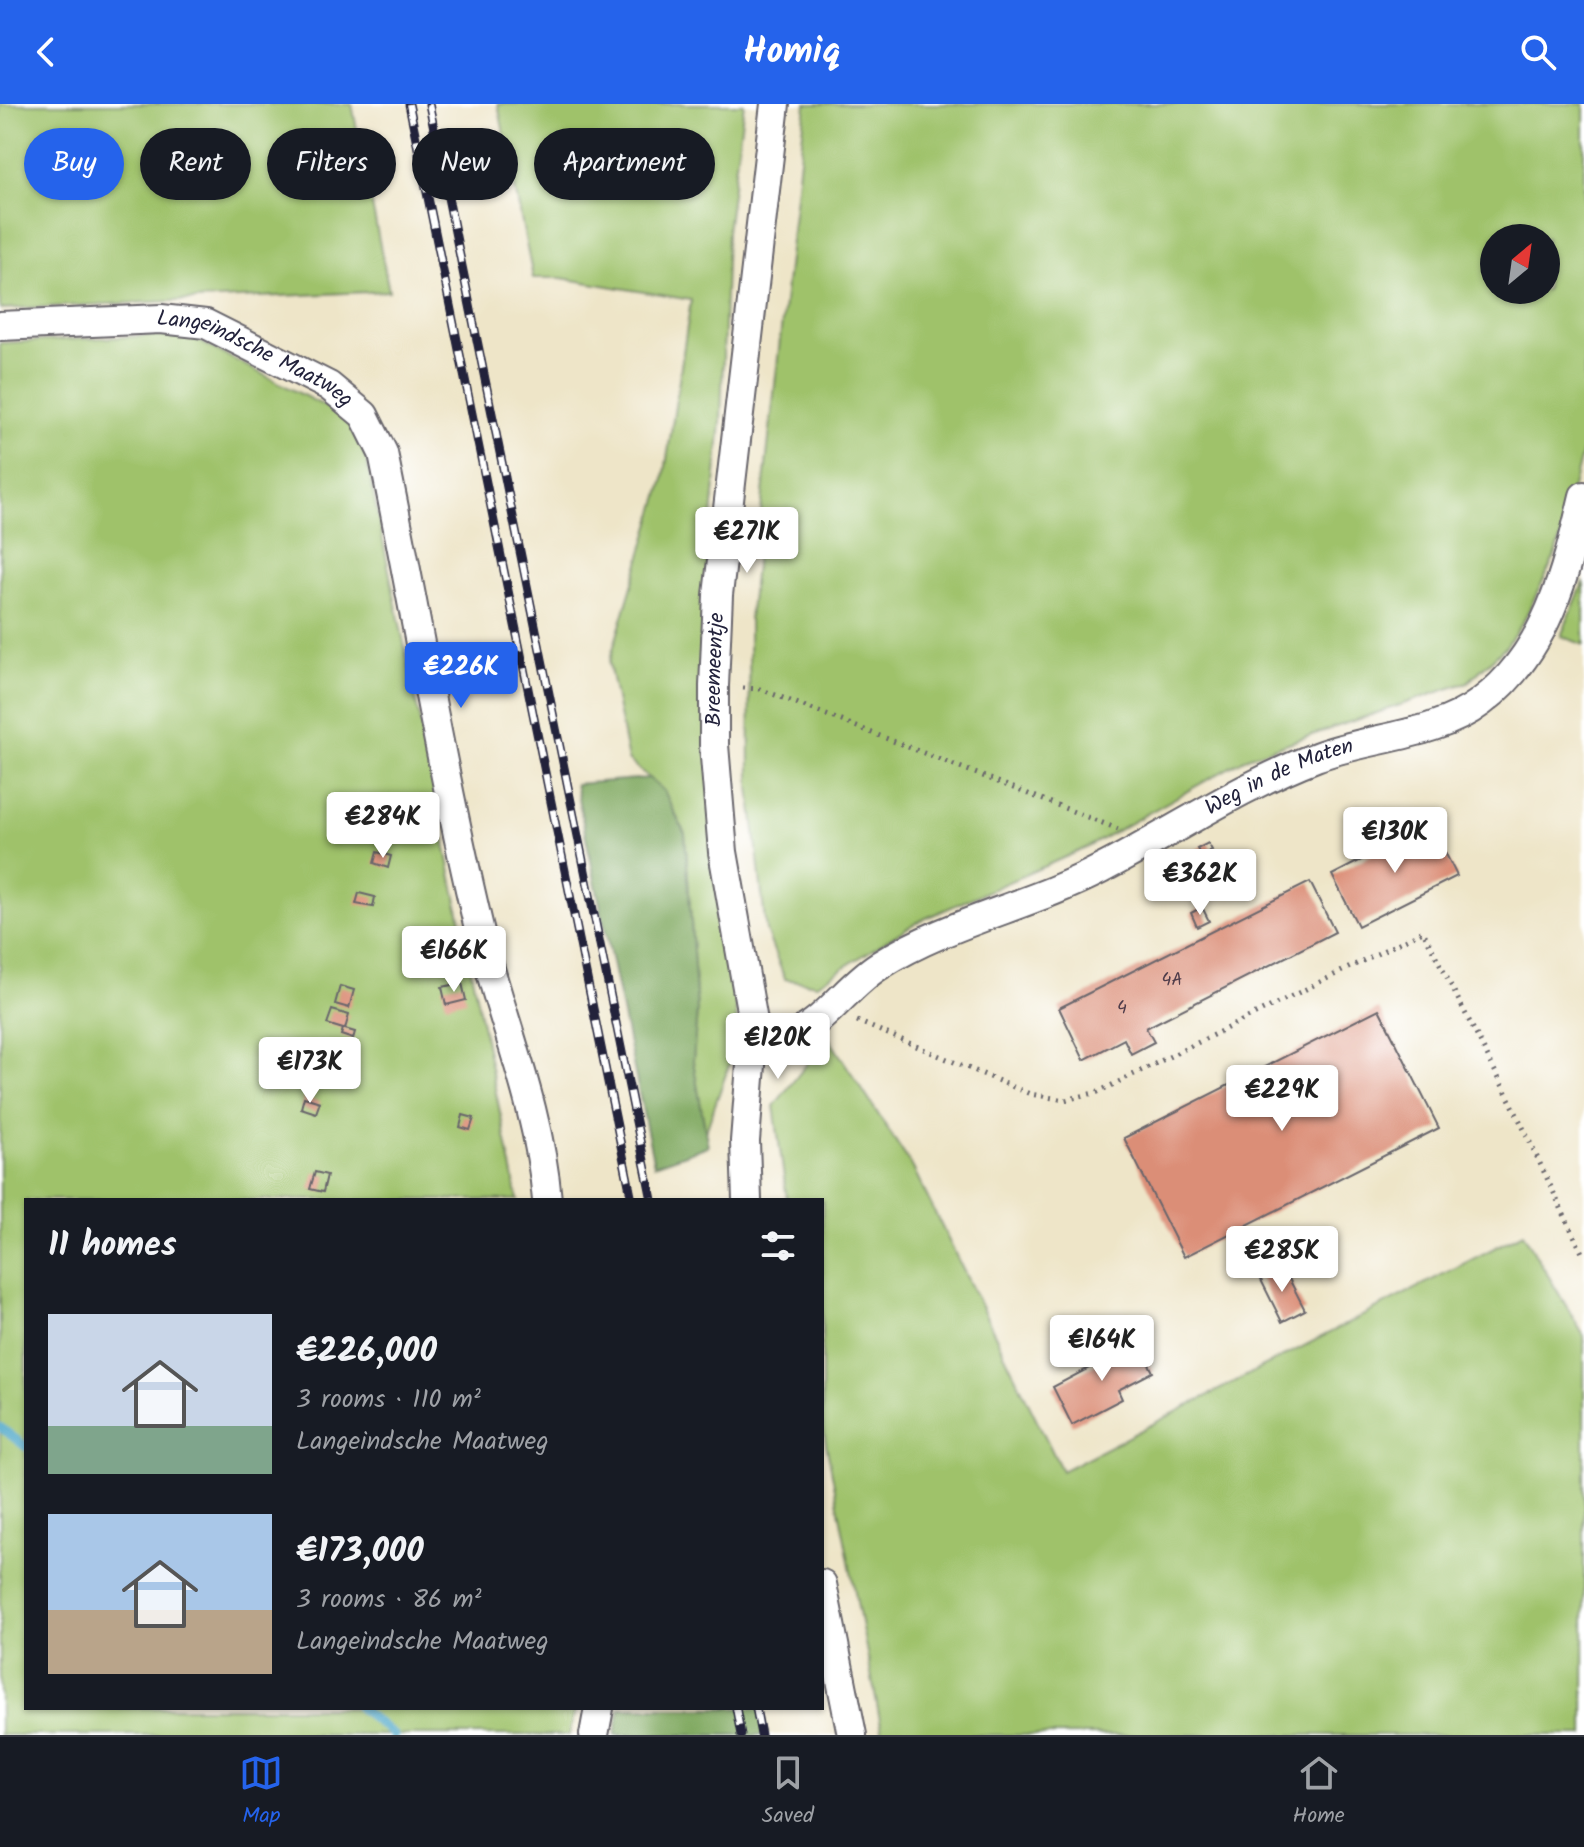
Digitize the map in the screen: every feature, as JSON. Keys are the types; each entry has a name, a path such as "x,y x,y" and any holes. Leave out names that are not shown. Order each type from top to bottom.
{"street":[{"name":"Breemeentje","path":"747,1198 745,1141 755,1044 751,1003 723,852 714,745 714,686 718,595 775,104"},
{"name":"Langeindsche Maatweg","path":"0,326 161,319 206,324 329,386 364,415 383,453 475,911 534,1113 542,1145 547,1198"},
{"name":"Weg in de Maten","path":"755,1044 793,1035 830,1009 878,966 903,953 1100,870 1230,797 1316,757 1450,721 1482,702 1511,673 1535,641 1555,603 1584,496"},
{"path":"824,1594 852,1735"},
{"path":"594,1735 599,1710"}],"path":[{"path":"714,686 760,689 1081,813"},
{"path":"830,1009 1030,1094 1065,1100 1098,1092 1423,931 1513,1106 1584,1257"}],"green space":[{"path":"0,104 352,104 357,128 267,128 267,200 371,200 389,291 0,309"},
{"path":"498,104 744,104 727,231 721,422 705,589 738,1040 705,1133 693,1061 697,1010 685,834 664,791 628,760 609,663 664,479 691,300 561,278 533,278 517,200 518,128 503,128"},
{"path":"806,104 1584,104 1584,443 1557,552 1524,620 1506,646 1468,682 1250,756 1086,848 917,922 817,984 785,979 766,931 750,787 749,620"},
{"path":"185,334 359,424 518,1198 24,1198 24,1710 575,1710 569,1735 0,1735 0,343"},
{"path":"1584,581 1584,645 1561,636"},
{"path":"649,778 664,791 685,834 697,1010 693,1061 708,1146 654,1165 575,784"},
{"path":"828,1037 913,1168 1062,1471 1523,1233 1584,1336 1584,1735 883,1735 824,1433 824,1198 787,1198 774,1106"},
{"path":"620,1710 762,1710 768,1735 615,1735"}],"building":[{"path":"1431,824 1457,876 1358,926 1332,875"},
{"path":"1208,843 1212,850 1201,856 1197,849"},
{"path":"377,852 391,856 388,868 374,863"},
{"path":"1310,882 1335,932 1146,1028 1154,1042 1131,1054 1124,1039 1084,1060 1059,1008"},
{"path":"359,893 375,897 373,907 356,904"},
{"path":"1202,907 1209,921 1197,927 1191,913"},
{"path":"462,983 466,1000 446,1005 442,987"},
{"path":"340,986 354,990 349,1008 335,1004"},
{"path":"1379,1009 1439,1128 1184,1257 1124,1138"},
{"path":"332,1010 349,1015 345,1029 355,1032 353,1039 341,1035 343,1029 327,1024"},
{"path":"304,1097 320,1102 316,1113 301,1108"},
{"path":"463,1115 474,1118 470,1130 460,1127"},
{"path":"315,1172 327,1175 323,1192 310,1189"},
{"path":"1283,1267 1305,1310 1282,1322 1260,1278"},
{"path":"1138,1342 1153,1372 1118,1390 1122,1399 1072,1425 1053,1387"}],"waterway":[{"path":"0,1427 24,1445"},
{"path":"362,1710 394,1735"}],"railway":[{"path":"409,104 632,1198"},
{"path":"429,104 652,1198"},
{"path":"736,1710 741,1735"},
{"path":"756,1710 761,1735"}]}
